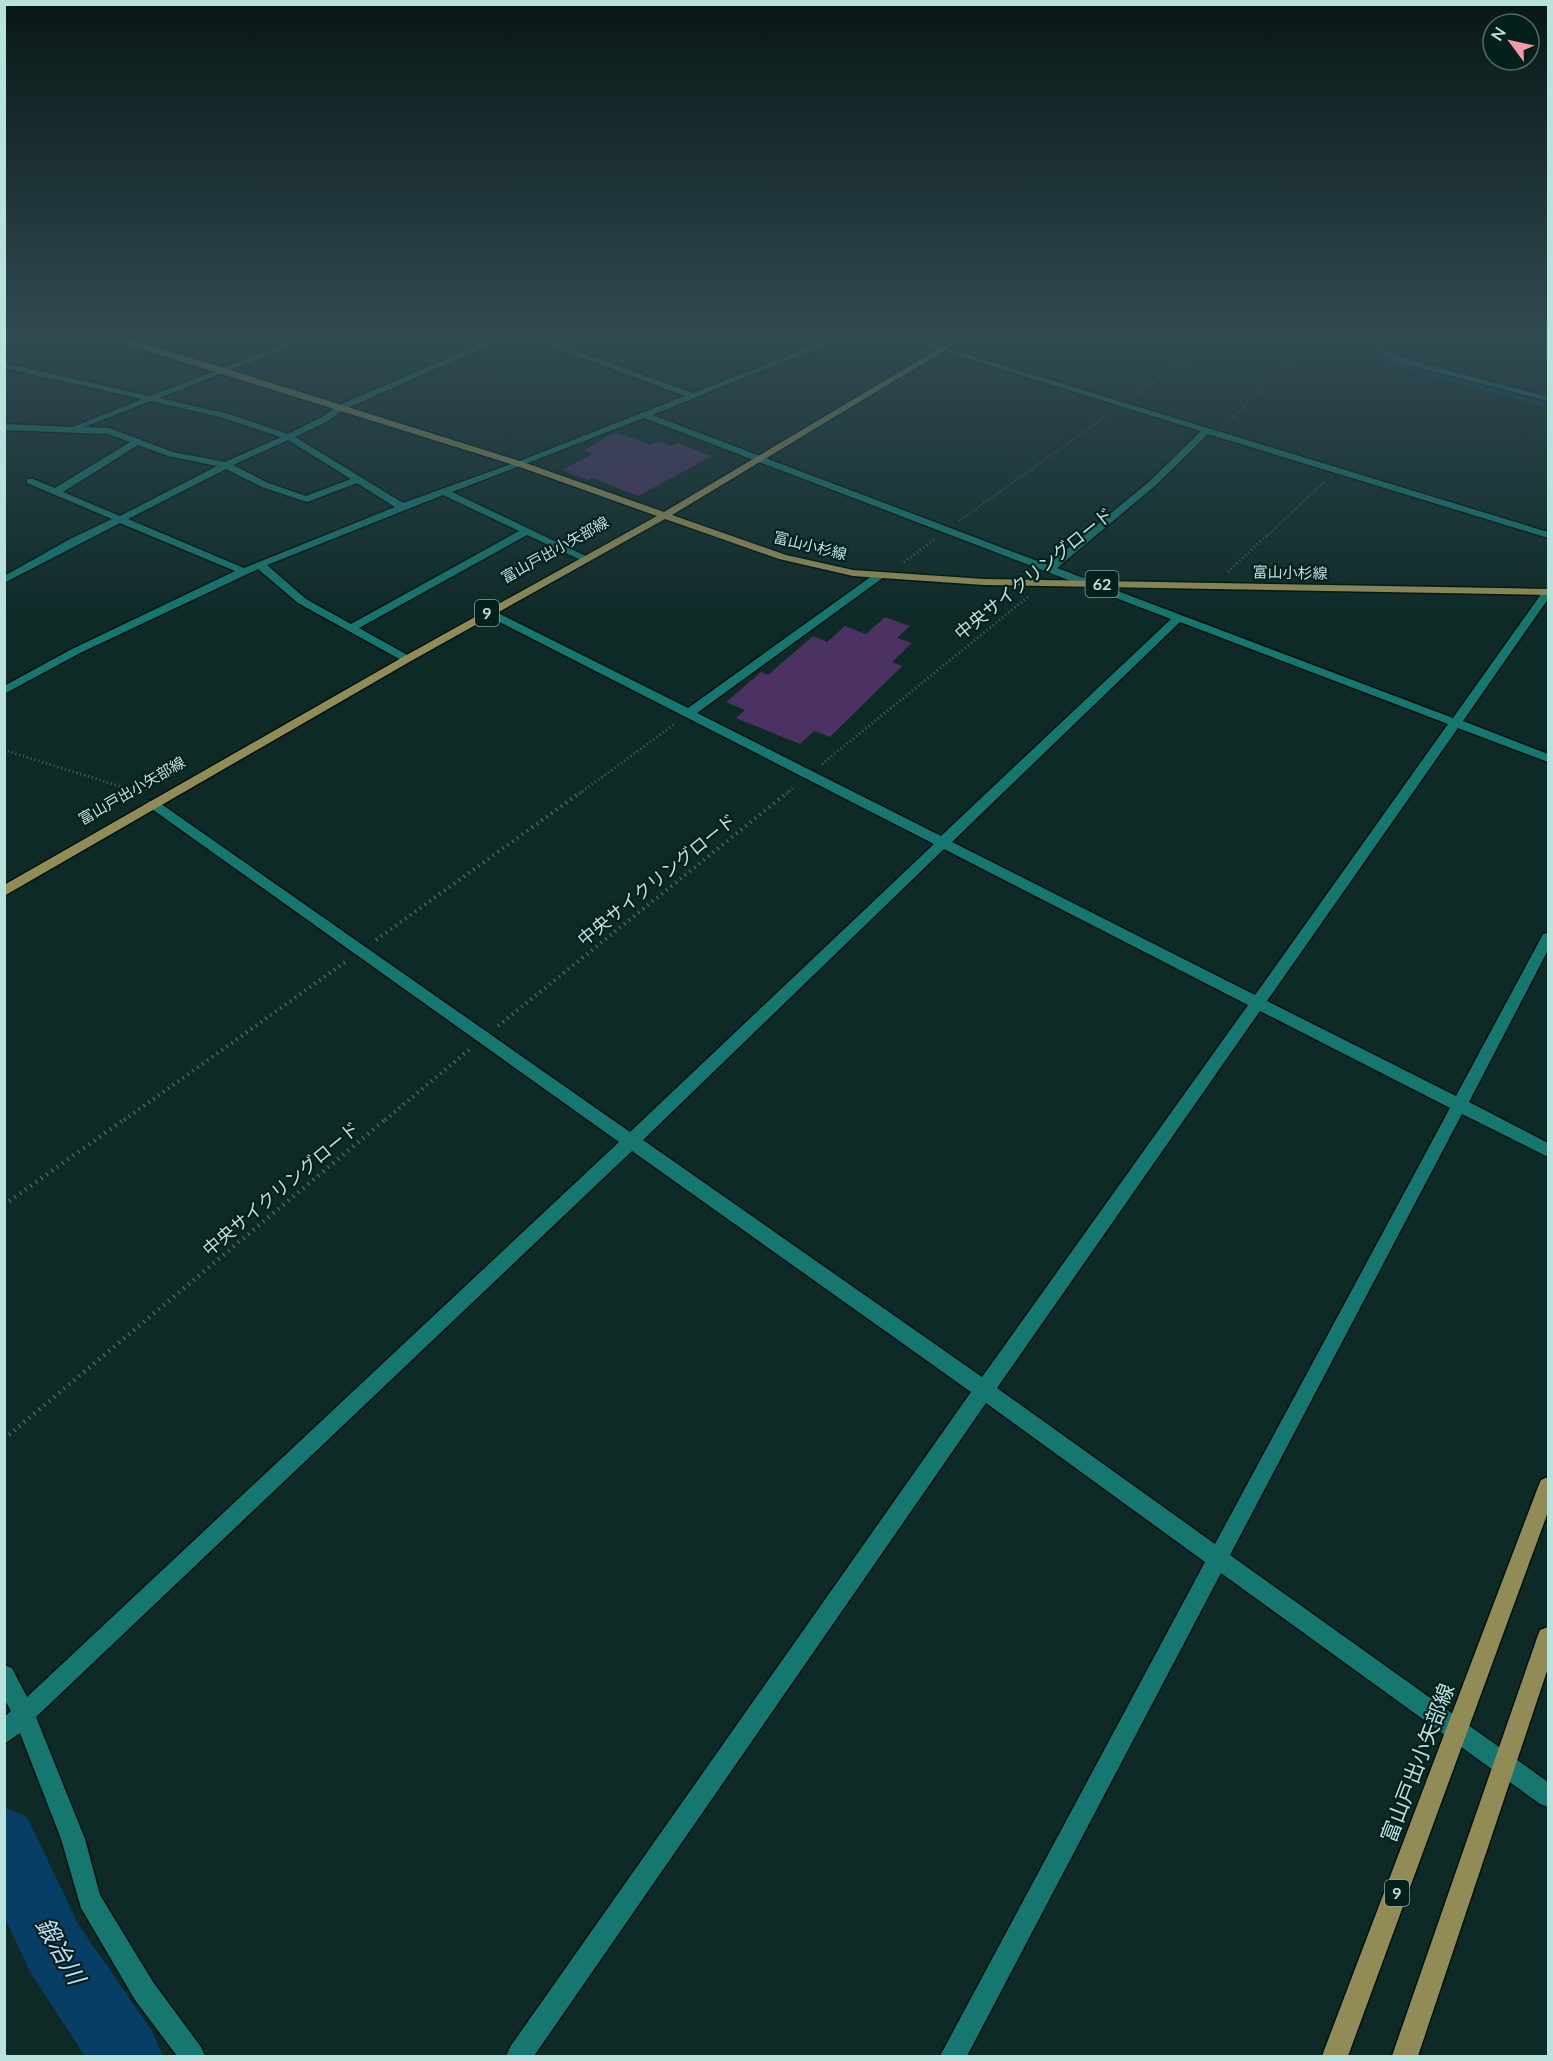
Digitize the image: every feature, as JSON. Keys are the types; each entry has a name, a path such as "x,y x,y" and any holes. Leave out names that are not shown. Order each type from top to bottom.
{"main road":[{"name":"富山小杉線","path":"411,430 520,464 783,557 854,573 984,582 1548,592"},
{"name":"富山戸出小矢部線","path":"4,891 488,612 665,515 805,430"},
{"name":"富山戸出小矢部線","path":"1335,2056 1548,1487"},
{"path":"1405,2056 1548,1638"}],"street":[{"path":"76,430 109,431 171,454 226,465 265,485 307,499 358,480"},
{"path":"268,430 289,437 402,507"},
{"path":"4,580 76,540 226,465 303,430"},
{"path":"7,685 259,564 442,491 520,464 606,430"},
{"path":"684,430 1548,758"},
{"path":"1206,430 1548,535"},
{"path":"1049,569 1212,432"},
{"path":"56,492 136,442"},
{"path":"30,481 238,573"},
{"path":"442,491 587,559"},
{"path":"351,628 526,531"},
{"path":"259,564 302,601 407,659"},
{"path":"689,714 883,575"},
{"path":"519,2056 984,1390 1548,592"},
{"path":"488,612 1548,1150"},
{"path":"4,1733 631,1141 1178,618"},
{"path":"158,802 484,1038 984,1390 1548,1796"},
{"path":"953,2056 1548,938"},
{"path":"4,1676 24,1714 73,1839 89,1900 144,1991 192,2056"}],"path":[{"path":"883,575 1085,430"},
{"path":"1213,587 1336,470"},
{"name":"中央サイクリングロード","path":"4,1439 484,1038 1046,583"},
{"path":"4,750 158,802"}],"building":[{"path":"615,432 651,445 658,441 672,446 677,443 712,456 638,496 593,478 588,480 562,470 593,454 584,450"},
{"path":"885,617 910,626 897,638 912,643 892,662 902,666 830,737 814,731 800,744 736,718 745,710 726,702 761,672 768,675 813,636 827,642 845,626 866,634"}],"waterway":[{"name":"鍛冶川","path":"4,1840 54,1948 127,2056"}]}
